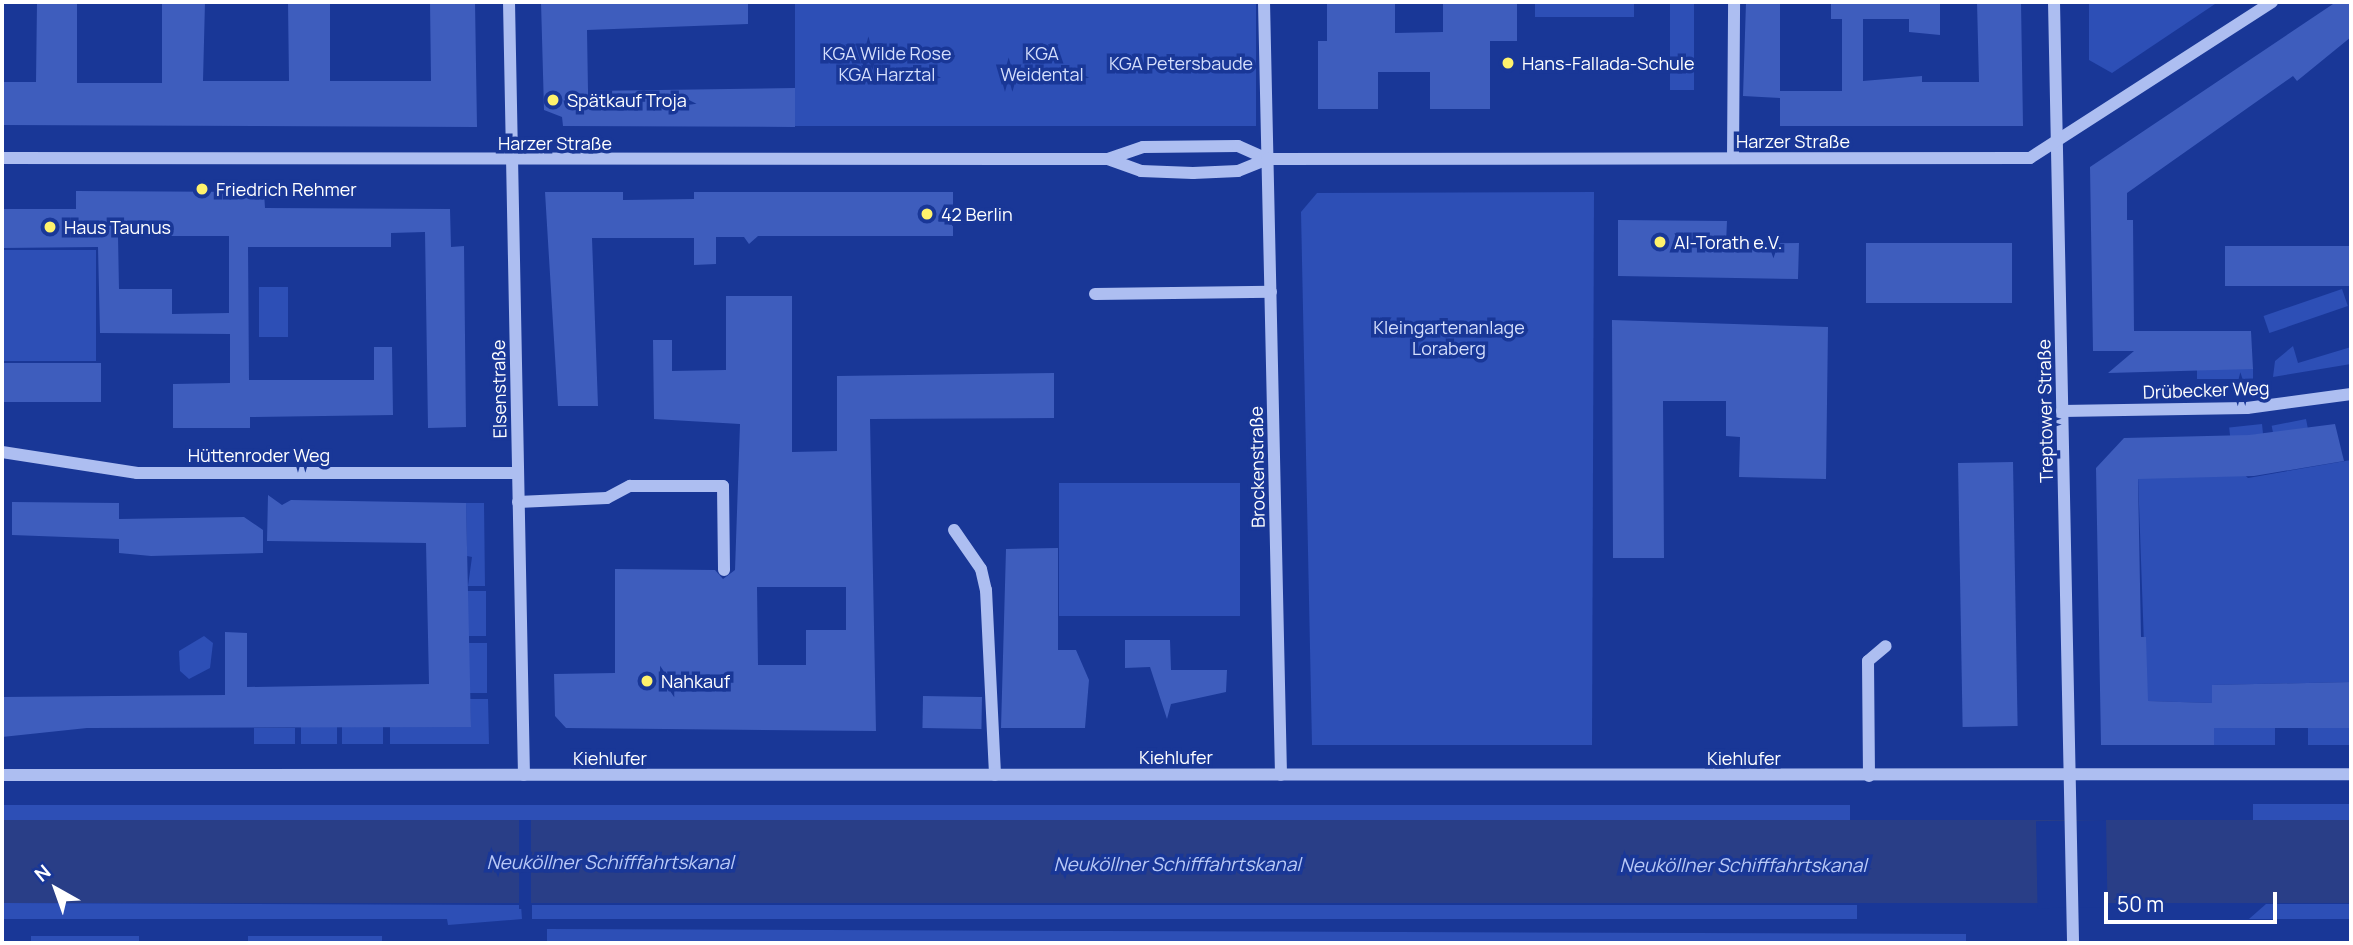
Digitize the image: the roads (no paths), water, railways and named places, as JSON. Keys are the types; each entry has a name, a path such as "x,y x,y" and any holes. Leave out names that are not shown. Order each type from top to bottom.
{"street":[{"name":"Elsenstraße","path":"509,2 524,775"},
{"name":"Brockenstraße","path":"1264,2 1281,775"},
{"path":"1733,158 1734,2"},
{"name":"Treptower Straße","path":"2054,2 2074,943"},
{"name":"Harzer Straße","path":"1108,159 1141,172 1193,173 1238,171 1267,159 2031,158 2057,145 2272,2"},
{"name":"Harzer Straße","path":"2,159 1108,159 1143,146 1238,146 1267,159"},
{"path":"1095,294 1271,292"},
{"name":"Drübecker Weg","path":"2062,411 2247,408 2351,394"},
{"name":"Hüttenroder Weg","path":"2,452 137,473 518,473"},
{"path":"518,502 607,498 630,486 723,486 723,570"},
{"path":"954,530 981,569 986,590 995,775"},
{"path":"1869,776 1868,661 1886,646"},
{"name":"Kiehlufer","path":"2,775 2351,774"}],"water":[{"name":"Neuköllner Schifffahrtskanal","path":"2,820 2351,820 2351,903 2,903"}],"place":[{"name":"Hans-Fallada-Schule","path":"1508,63"},
{"name":"Spätkauf Troja","path":"553,100"},
{"name":"Friedrich Rehmer","path":"202,189"},
{"name":"42 Berlin","path":"927,214"},
{"name":"Haus Taunus","path":"50,227"},
{"name":"Al-Torath e.V.","path":"1660,242"},
{"name":"Nahkauf","path":"647,681"}],"park label":[{"name":"KGA Petersbaude","path":"1181,63"},
{"name":"KGA Wilde Rose KGA Harztal","path":"887,64"},
{"name":"KGA Weidental","path":"1042,64"},
{"name":"Kleingartenanlage Loraberg","path":"1449,338"}]}
